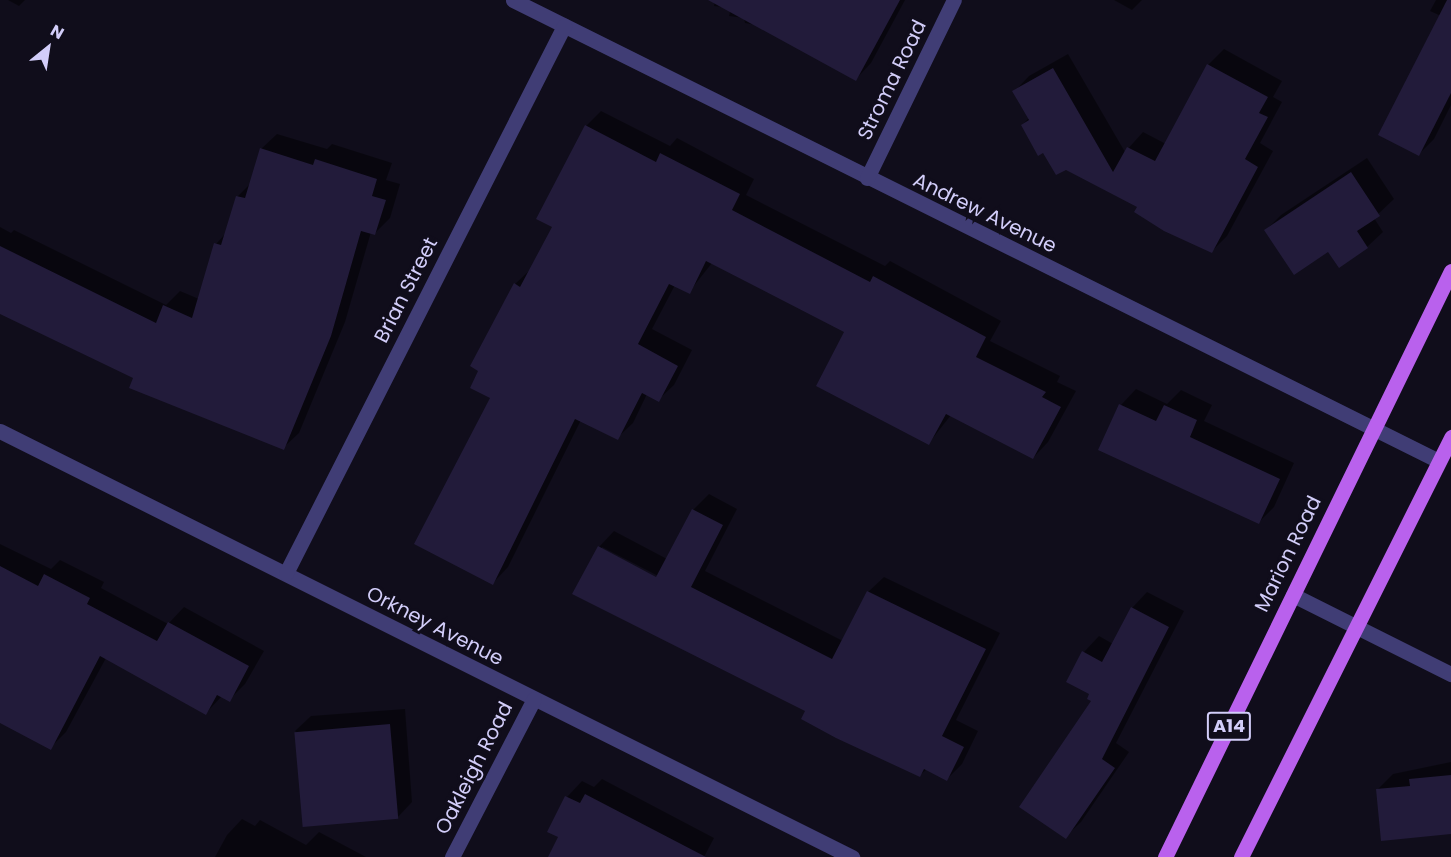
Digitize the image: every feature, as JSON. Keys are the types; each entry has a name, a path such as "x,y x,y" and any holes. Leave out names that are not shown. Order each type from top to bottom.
{"main road":[{"name":"Marion Road","path":"1165,857 1372,428 1451,271"},
{"path":"1241,857 1451,437"}],"street":[{"name":"Andrew Avenue","path":"513,0 1439,461"},
{"name":"Stroma Road","path":"867,178 954,0"},
{"name":"Brian Street","path":"286,573 564,26"},
{"name":"Orkney Avenue","path":"0,431 852,857"},
{"path":"1293,595 1451,674"},
{"name":"Oakleigh Road","path":"452,857 534,699"}],"building":[{"path":"708,0 900,0 856,81"},
{"path":"1447,0 1451,0 1451,93 1419,156 1378,135"},
{"path":"1207,64 1268,97 1259,113 1268,117 1245,159 1258,167 1212,253 1164,231 1134,212 1137,207 1066,170 1056,175 1043,153 1038,156 1021,125 1029,120 1012,91 1053,68 1113,172 1127,147 1155,161"},
{"path":"585,125 656,162 660,153 740,194 732,210 870,282 873,276 986,337 976,357 1046,392 1042,397 1061,407 1033,459 946,414 929,445 816,386 844,332 706,261 690,294 669,284 638,344 678,366 659,402 642,393 618,440 575,419 493,585 414,544 490,398 470,388 478,371 470,366 514,283 520,287 552,227 536,219"},
{"path":"260,148 313,165 315,159 377,179 372,196 386,200 375,235 361,231 331,336 284,450 129,388 133,378 0,314 0,246 156,323 163,305 192,318 214,243 221,245 236,196 245,198"},
{"path":"1351,172 1380,216 1357,231 1368,248 1339,268 1328,252 1294,275 1264,230"},
{"path":"1119,404 1156,421 1164,405 1197,420 1190,437 1280,479 1259,524 1098,450"},
{"path":"692,509 723,525 691,587 832,659 867,591 986,649 942,736 964,747 947,781 924,769 920,777 836,738 801,719 805,711 572,594 598,546 656,577"},
{"path":"0,566 38,586 44,574 90,598 87,604 157,641 168,622 249,666 230,702 217,695 206,715 100,656 51,750 0,723"},
{"path":"1131,607 1169,627 1102,759 1115,768 1066,839 1019,807 1091,701 1087,699 1089,694 1066,682 1082,651 1102,662"},
{"path":"390,724 398,819 303,827 294,732"},
{"path":"1451,775 1451,834 1381,841 1376,789 1410,786 1409,779"},
{"path":"585,794 706,857 548,857 558,837 547,832 565,796 580,803"}]}
